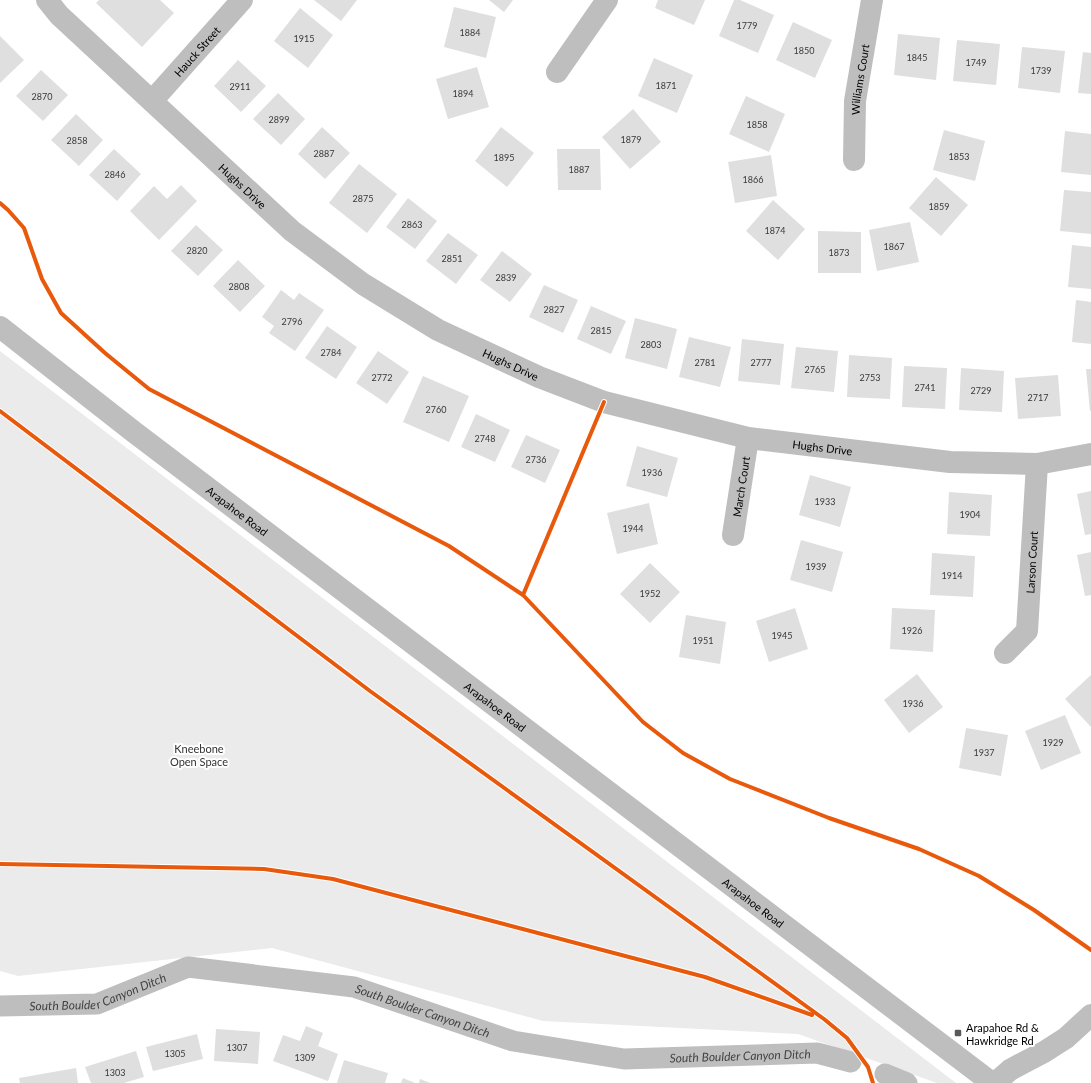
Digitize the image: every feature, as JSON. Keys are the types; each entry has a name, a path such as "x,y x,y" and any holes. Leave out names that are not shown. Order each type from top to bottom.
{"street":[{"name":"Hughs Drive","path":"47,0 59,15 292,231 363,284 438,330 539,377 604,402 748,438 950,462 1037,464 1091,454"},
{"name":"Hauck Street","path":"152,101 242,0"},
{"path":"557,72 607,0"},
{"name":"Williams Court","path":"854,160 855,101 872,0"},
{"name":"Arapahoe Road","path":"0,328 134,432 994,1083"},
{"name":"March Court","path":"734,535 748,438"},
{"name":"Larson Court","path":"1006,652 1026,631 1037,464"},
{"path":"994,1083 1010,1070 1044,1052 1066,1038 1091,1016"}],"green space":[{"name":"Kneebone Open Space","path":"0,351 956,1083 937,1083 798,1034 543,1021 272,948 18,976 0,971"}],"building":[{"path":"99,0 160,0 174,13 142,47 96,3"},
{"path":"314,0 357,0 341,21"},
{"path":"489,0 513,0 504,12"},
{"path":"658,0 705,0 694,25 655,8"},
{"path":"734,0 740,0 774,15 758,53 719,36"},
{"path":"454,7 496,17 486,58 444,47"},
{"path":"300,8 333,35 308,68 274,41"},
{"path":"793,22 832,40 815,78 776,60"},
{"path":"898,34 940,38 936,80 894,75"},
{"path":"0,36 24,60 0,83"},
{"path":"957,40 1000,44 996,85 953,81"},
{"path":"1022,47 1065,51 1060,93 1018,88"},
{"path":"1083,52 1091,53 1091,94 1078,93"},
{"path":"654,58 693,75 677,113 638,96"},
{"path":"238,60 266,86 241,112 214,86"},
{"path":"477,67 489,107 448,119 436,79"},
{"path":"41,70 68,95 43,121 16,96"},
{"path":"278,93 305,119 281,145 253,119"},
{"path":"746,96 785,114 769,152 729,134"},
{"path":"633,109 661,142 630,169 602,137"},
{"path":"76,114 103,140 79,166 51,140"},
{"path":"322,127 350,153 325,179 298,154"},
{"path":"501,127 534,153 507,187 475,161"},
{"path":"944,130 985,141 975,181 933,170"},
{"path":"1065,131 1091,134 1091,175 1061,172"},
{"path":"114,149 141,174 117,201 89,175"},
{"path":"557,149 600,149 601,190 558,190"},
{"path":"771,155 777,196 735,203 728,162"},
{"path":"359,164 397,194 367,233 329,203"},
{"path":"936,177 968,205 941,236 909,208"},
{"path":"181,185 197,201 159,240 130,211 154,186 167,199"},
{"path":"1064,190 1091,192 1091,234 1060,231"},
{"path":"408,198 437,221 415,249 386,227"},
{"path":"773,200 805,229 778,260 746,231"},
{"path":"910,222 919,262 877,271 869,230"},
{"path":"196,225 223,250 198,276 171,251"},
{"path":"818,231 861,232 861,273 818,273"},
{"path":"448,233 478,255 456,284 426,261"},
{"path":"1072,245 1091,247 1091,289 1068,287"},
{"path":"502,251 532,274 510,302 480,280"},
{"path":"238,260 265,286 240,312 213,286"},
{"path":"544,285 578,300 563,333 529,317"},
{"path":"281,290 294,300 299,293 324,310 295,351 269,333 274,326 262,317"},
{"path":"1076,300 1091,302 1091,344 1072,342"},
{"path":"591,306 626,321 611,354 577,339"},
{"path":"635,318 677,329 667,369 625,358"},
{"path":"327,326 357,347 336,379 305,358"},
{"path":"689,337 731,347 720,387 679,377"},
{"path":"742,339 784,344 780,385 738,381"},
{"path":"796,347 838,351 834,392 791,388"},
{"path":"378,351 409,372 387,404 356,383"},
{"path":"849,355 892,358 890,399 847,397"},
{"path":"904,366 947,368 945,409 902,407"},
{"path":"961,368 1004,371 1002,412 959,410"},
{"path":"1086,369 1091,369 1091,411 1090,411"},
{"path":"1058,375 1061,416 1018,419 1015,378"},
{"path":"423,376 469,396 449,442 403,422"},
{"path":"476,414 510,430 495,462 461,447"},
{"path":"526,435 560,450 545,483 511,467"},
{"path":"637,446 678,458 667,497 626,486"},
{"path":"810,475 851,487 840,527 799,515"},
{"path":"1091,491 1091,534 1085,535 1077,494"},
{"path":"949,492 992,495 990,536 947,534"},
{"path":"649,503 658,544 617,554 607,513"},
{"path":"801,540 843,552 832,592 790,580"},
{"path":"1091,552 1091,595 1085,596 1077,555"},
{"path":"932,553 975,556 973,597 930,595"},
{"path":"650,563 680,592 650,623 620,594"},
{"path":"795,608 808,649 769,662 756,621"},
{"path":"892,608 935,610 933,652 890,649"},
{"path":"686,615 726,622 720,664 679,657"},
{"path":"917,674 943,707 909,733 884,700"},
{"path":"1091,675 1091,727 1065,699"},
{"path":"1065,715 1081,753 1041,770 1025,731"},
{"path":"966,728 1008,735 1001,776 959,768"},
{"path":"306,1026 323,1033 318,1046 338,1054 328,1081 273,1061 283,1035 300,1041"},
{"path":"216,1029 260,1032 258,1064 214,1061"},
{"path":"197,1034 203,1059 153,1071 146,1047"},
{"path":"136,1051 144,1077 124,1083 91,1083 85,1067"},
{"path":"344,1060 388,1073 385,1083 337,1083"},
{"path":"76,1068 78,1083 20,1083 19,1078"},
{"path":"403,1078 415,1083 401,1083"},
{"path":"420,1079 430,1083 419,1083"}],"waterway":[{"name":"South Boulder Canyon Ditch","path":"0,1006 97,1004 188,967 354,987 513,1041 624,1059 817,1053 851,1062"},
{"name":"South Boulder Canyon Ditch","path":"885,1074 907,1083"}],"cycle path":[{"path":"0,203 24,228 42,279 61,313 105,353 149,389 449,546 523,595 643,722 683,753 730,779 829,818 919,849 979,876 1034,910 1091,950"},
{"path":"523,595 604,402"},
{"path":"0,411 370,691 824,1019 847,1038 868,1067 873,1083"},
{"path":"0,864 264,869 333,879 705,977 812,1015"}],"place":[{"name":"Arapahoe Rd & Hawkridge Rd","path":"958,1033"}]}
